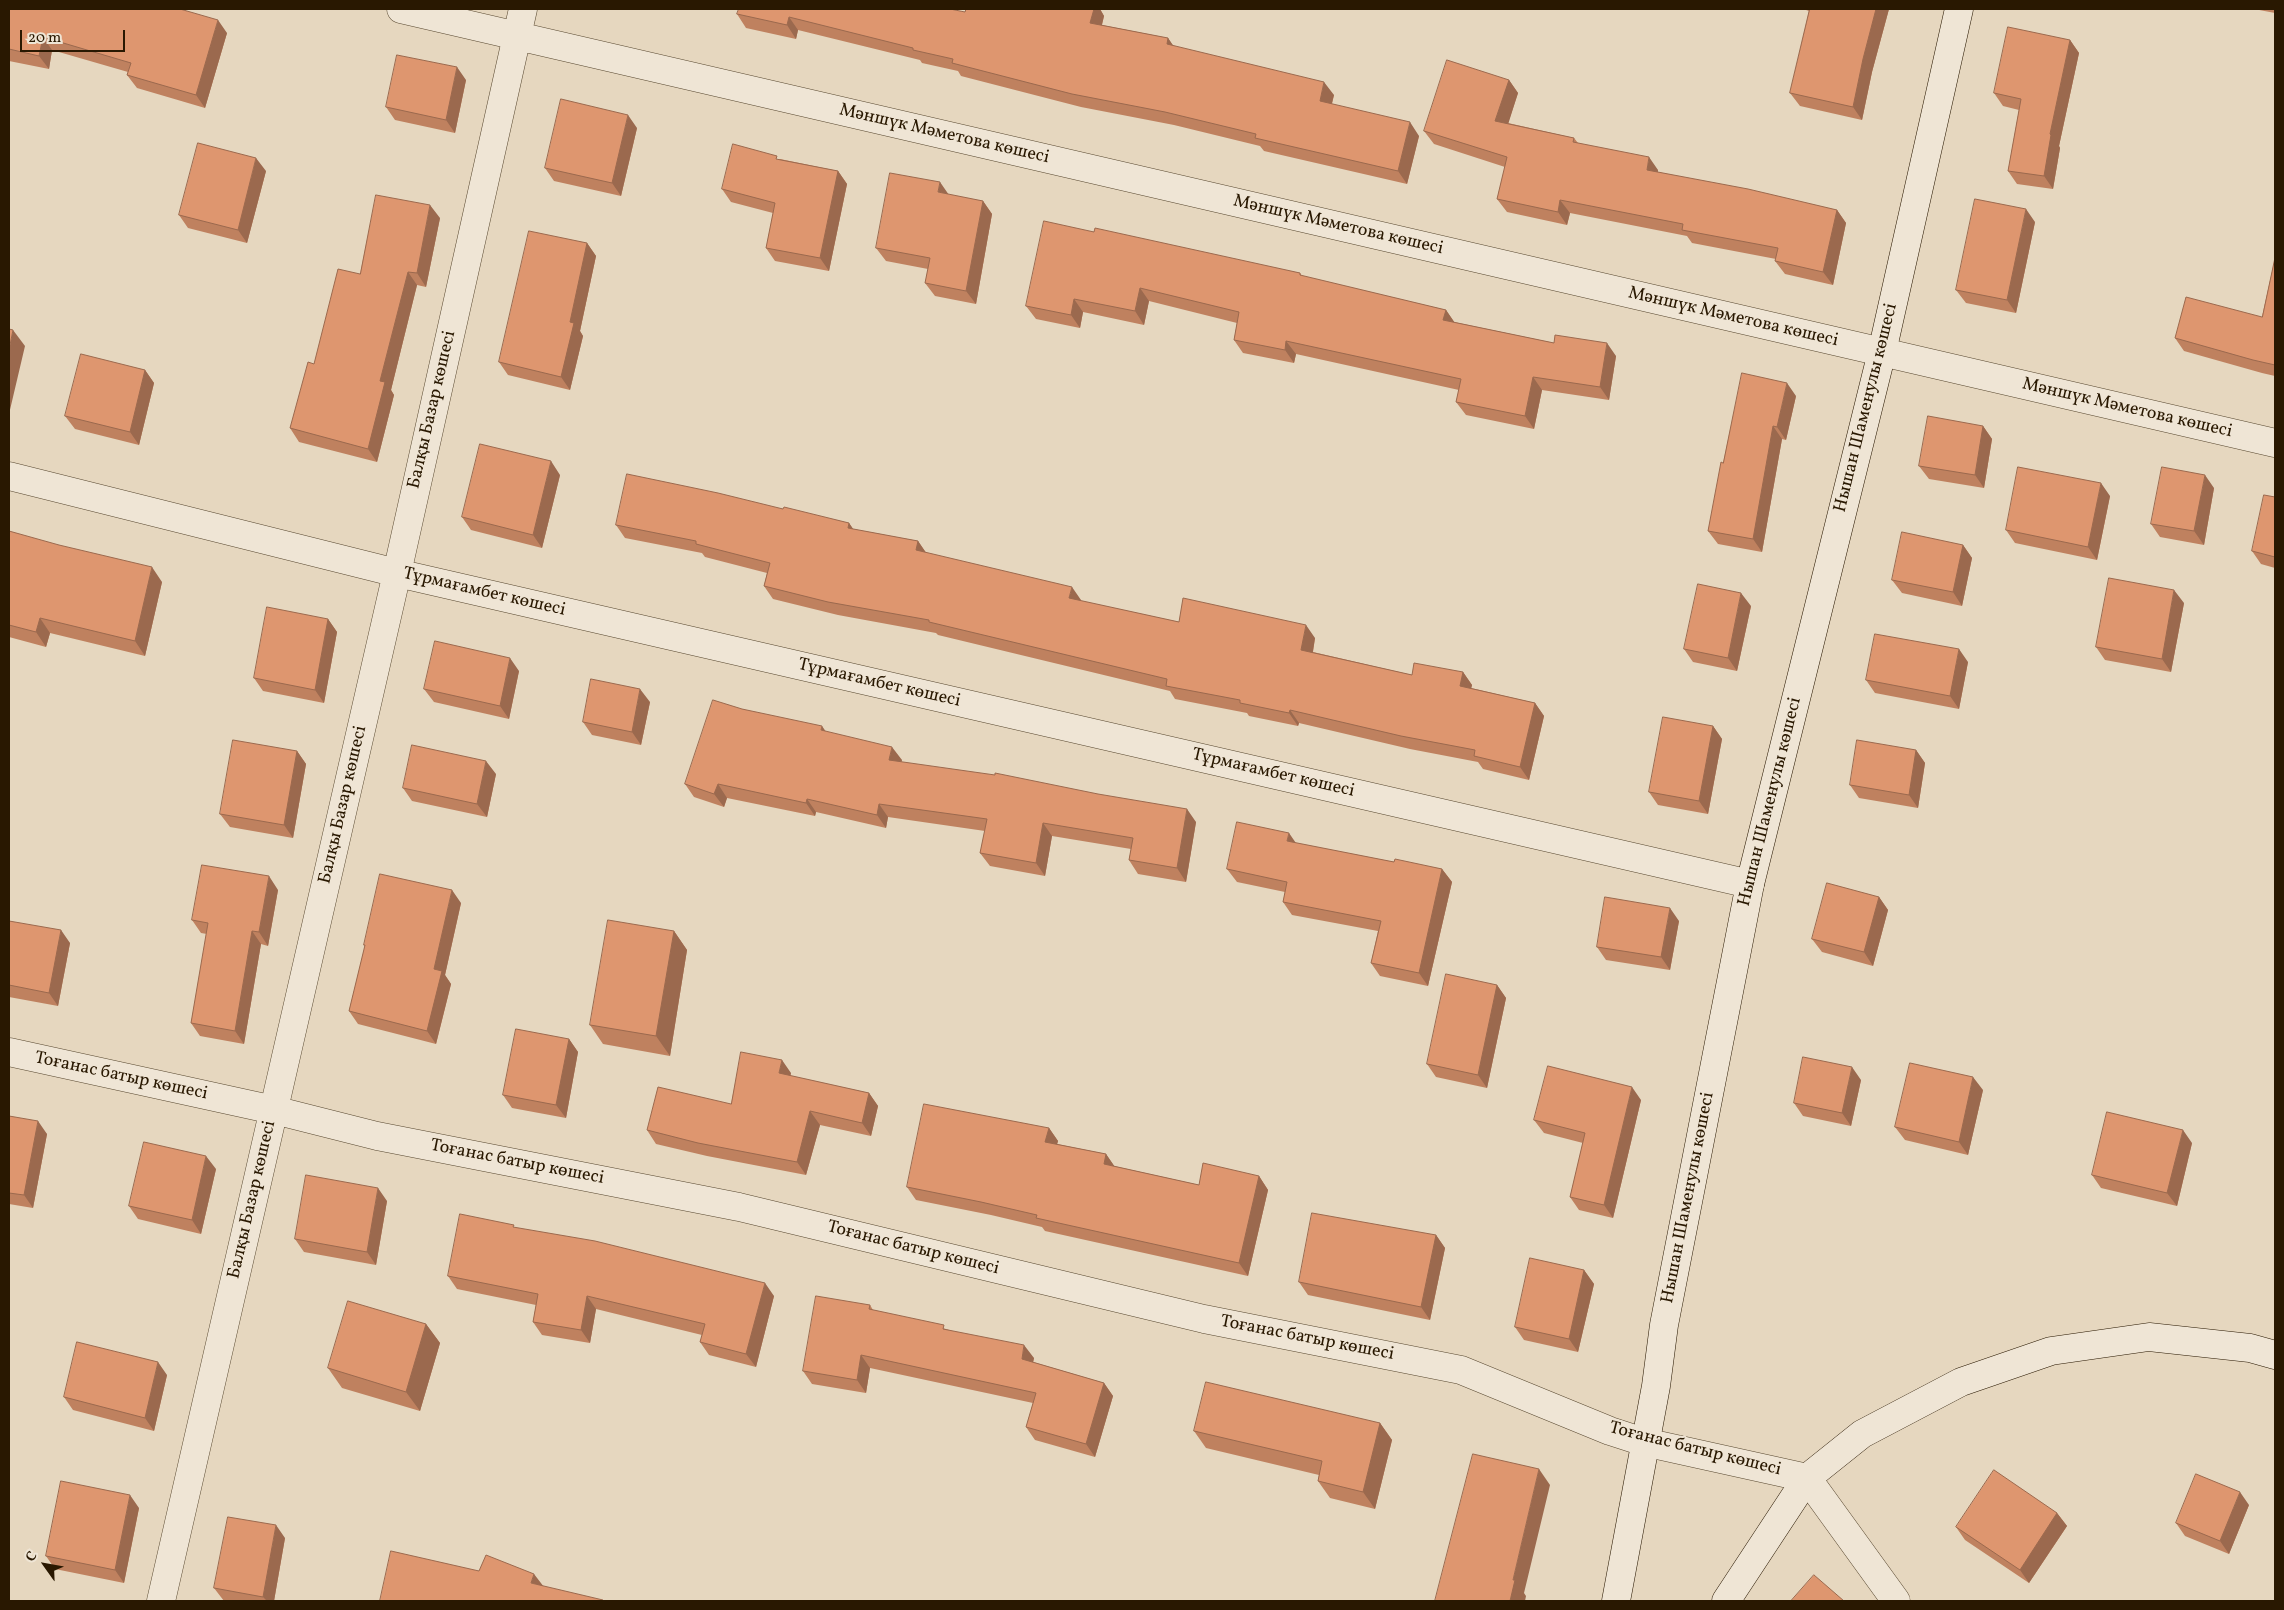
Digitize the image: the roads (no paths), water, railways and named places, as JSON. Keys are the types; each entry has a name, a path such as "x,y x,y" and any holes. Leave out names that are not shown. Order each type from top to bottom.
{"street":[{"name":"Мәншүк Мәметова көшесі","path":"401,9 2275,443"},
{"name":"Балқы Базар көшесі","path":"161,1601 397,573 523,9"},
{"name":"Нышан Шаменулы көшесі","path":"1616,1601 1644,1442 1656,1386 1664,1324 1750,884 1882,352 1959,9"},
{"name":"Тұрмағамбет көшесі","path":"9,476 397,573 1750,884"},
{"name":"Тоғанас батыр көшесі","path":"9,1052 274,1110 377,1136 739,1207 1204,1319 1461,1370 1610,1431 1644,1442 1807,1478"},
{"path":"1726,1601 1807,1478 1862,1434 1961,1382 2051,1351 2149,1337 2250,1348 2275,1355"},
{"path":"1807,1478 1896,1601"}]}
